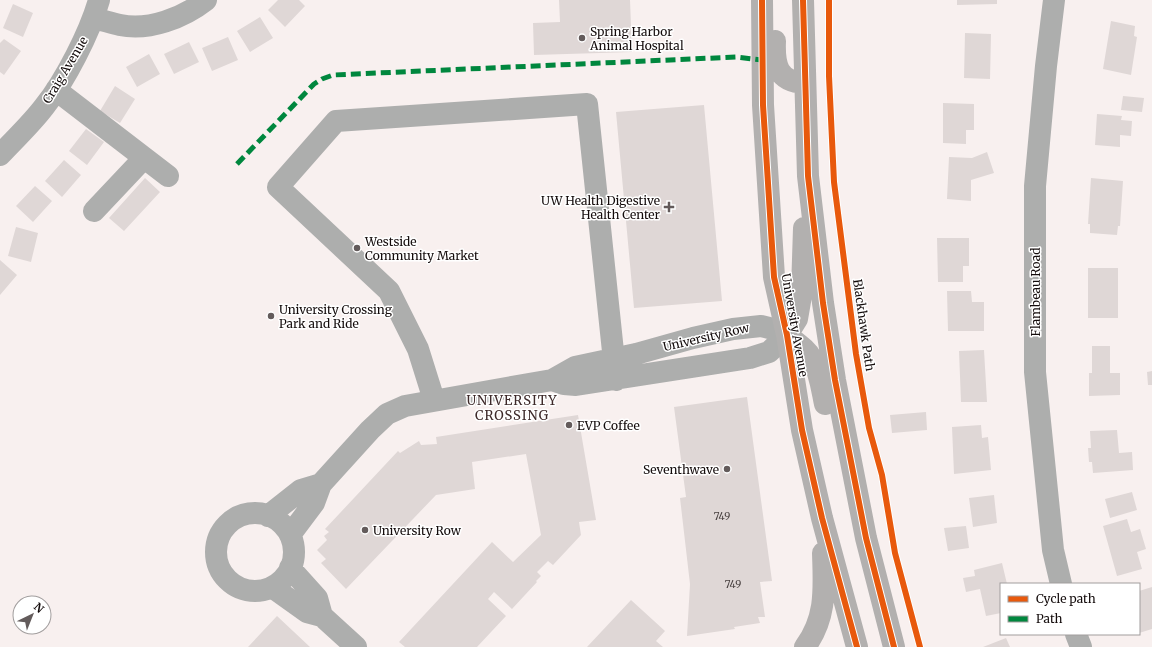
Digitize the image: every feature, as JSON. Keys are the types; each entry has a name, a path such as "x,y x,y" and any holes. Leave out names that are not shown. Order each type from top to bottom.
{"main road":[{"name":"University Avenue","path":"762,0 763,105 767,187 774,277 787,335 802,430 822,518 857,647"},
{"path":"772,0 776,20 774,59 778,70 790,80 805,83"},
{"path":"803,0 808,176 823,303 834,380 866,538 891,646"},
{"path":"808,176 803,237 802,290 797,319 787,335 803,348 812,358 821,383 845,502 851,516 866,538"},
{"path":"806,647 817,629 822,613 824,594 822,518"}],"street":[{"name":"Craig Avenue","path":"0,155 44,107 56,90 89,31 96,9 121,26 142,26 166,22 183,15 206,0"},
{"name":"Flambeau Road","path":"1054,0 1046,66 1035,186 1035,372 1053,550 1062,583"},
{"path":"56,90 168,176"},
{"path":"434,400 418,349 389,291 278,187 336,122 587,104 614,369"},
{"path":"94,211 144,158"},
{"name":"University Row","path":"290,535 314,503 321,484 370,430 387,414 405,406 552,380 571,368 614,369 710,366 757,356 772,350 787,335 765,326 751,326 693,338 614,369"},
{"path":"268,516 301,490 321,484"},
{"path":"252,514 268,516 276,520 290,535 293,546 293,557 290,568 283,579 272,587 251,591 240,588 223,575 218,565 216,554 221,533 236,518 252,514"},
{"path":"290,568 317,598 322,616"},
{"path":"272,587 307,612 322,616 356,647"},
{"path":"1076,635 1081,647"}],"building":[{"path":"278,0 299,0 305,6 285,27 268,10"},
{"name":"Spring Harbor Animal Hospital","path":"559,0 630,0 632,52 534,55 533,23 560,22"},
{"path":"957,0 997,0 997,4 957,5"},
{"path":"13,4 33,13 23,37 3,28"},
{"path":"260,17 273,38 250,52 237,31"},
{"path":"1111,21 1135,26 1134,36 1137,37 1131,75 1103,69"},
{"path":"965,33 991,34 990,79 964,78"},
{"path":"228,37 238,60 212,71 202,48"},
{"path":"4,39 21,51 4,75 0,72 0,43"},
{"path":"189,42 199,62 174,74 164,54"},
{"path":"149,54 160,74 137,87 126,67"},
{"path":"115,86 135,99 120,123 100,111"},
{"path":"1123,96 1144,98 1142,112 1121,110"},
{"path":"943,103 974,104 974,130 966,130 966,144 943,143"},
{"name":"UW Health Digestive Health Center","path":"704,105 722,301 634,308 616,112"},
{"path":"1097,114 1122,116 1121,120 1132,121 1131,136 1120,135 1120,147 1095,145"},
{"path":"86,129 104,142 87,165 69,151"},
{"path":"987,152 994,173 971,180 971,201 947,199 949,157 972,158"},
{"path":"64,160 81,175 62,197 45,181"},
{"path":"145,178 160,192 124,231 109,218"},
{"path":"1091,178 1123,181 1120,226 1118,226 1117,235 1090,233 1090,224 1088,224"},
{"path":"35,186 52,201 33,222 16,206"},
{"path":"16,227 38,233 31,262 8,256"},
{"path":"937,238 969,238 969,266 963,266 963,282 938,282"},
{"path":"0,260 17,275 0,295"},
{"path":"1088,268 1118,268 1118,318 1088,318"},
{"path":"947,291 971,291 972,302 984,302 984,331 948,331"},
{"path":"1092,346 1110,346 1110,373 1120,373 1120,395 1089,396 1089,373 1092,373"},
{"path":"984,350 987,402 961,402 959,351"},
{"path":"1152,371 1152,385 1148,385 1147,372"},
{"path":"747,397 772,581 760,582 765,617 758,617 760,623 734,627 735,629 687,636 690,584 680,498 686,497 674,407"},
{"path":"926,412 927,430 892,433 890,415"},
{"name":"University Row","path":"578,415 596,520 579,522 581,535 553,565 548,561 537,572 541,576 536,581 537,582 512,609 494,592 488,599 506,616 477,647 405,647 399,642 492,542 513,562 541,535 526,454 472,462 475,489 436,495 346,589 321,563 326,559 317,550 327,540 324,536 329,532 325,529 398,451 400,453 419,441 421,445 437,444 436,437"},
{"path":"981,425 982,438 988,437 991,470 954,474 952,427"},
{"path":"1117,430 1119,453 1132,452 1133,470 1093,473 1092,462 1089,462 1088,448 1091,448 1090,431"},
{"path":"1132,492 1137,510 1110,518 1105,499"},
{"path":"994,495 997,523 973,527 969,498"},
{"path":"1127,519 1131,532 1140,529 1146,549 1137,552 1142,569 1117,576 1103,526"},
{"path":"966,526 969,548 948,551 944,528"},
{"path":"1002,563 1007,583 1000,583 1000,613 986,616 980,589 966,592 963,578 975,576 974,570"},
{"path":"1152,587 1152,629 1140,633 1140,591"},
{"path":"631,600 665,631 656,641 663,647 587,647"},
{"path":"277,616 310,647 248,647"},
{"path":"1006,638 1010,647 983,647"}],"marked path":[{"path":"237,164 314,84 333,75 736,57 762,60"}],"cycle path":[{"path":"762,0 763,105 774,277 787,335 802,430 822,518 857,647"},
{"path":"803,0 808,176 823,303 835,380 866,538 894,647"},
{"name":"Blackhawk Path","path":"829,0 829,76 834,182 856,354 869,428 882,475 895,553 920,647"}],"place":[{"name":"Spring Harbor Animal Hospital","path":"582,38"},
{"name":"UW Health Digestive Health Center","path":"669,207"},
{"name":"Westside Community Market","path":"357,248"},
{"name":"University Crossing Park and Ride","path":"271,316"},
{"name":"EVP Coffee","path":"569,425"},
{"name":"Seventhwave","path":"727,469"},
{"name":"University Row","path":"365,530"}],"district":[{"name":"UNIVERSITY CROSSING","path":"512,408"}]}
